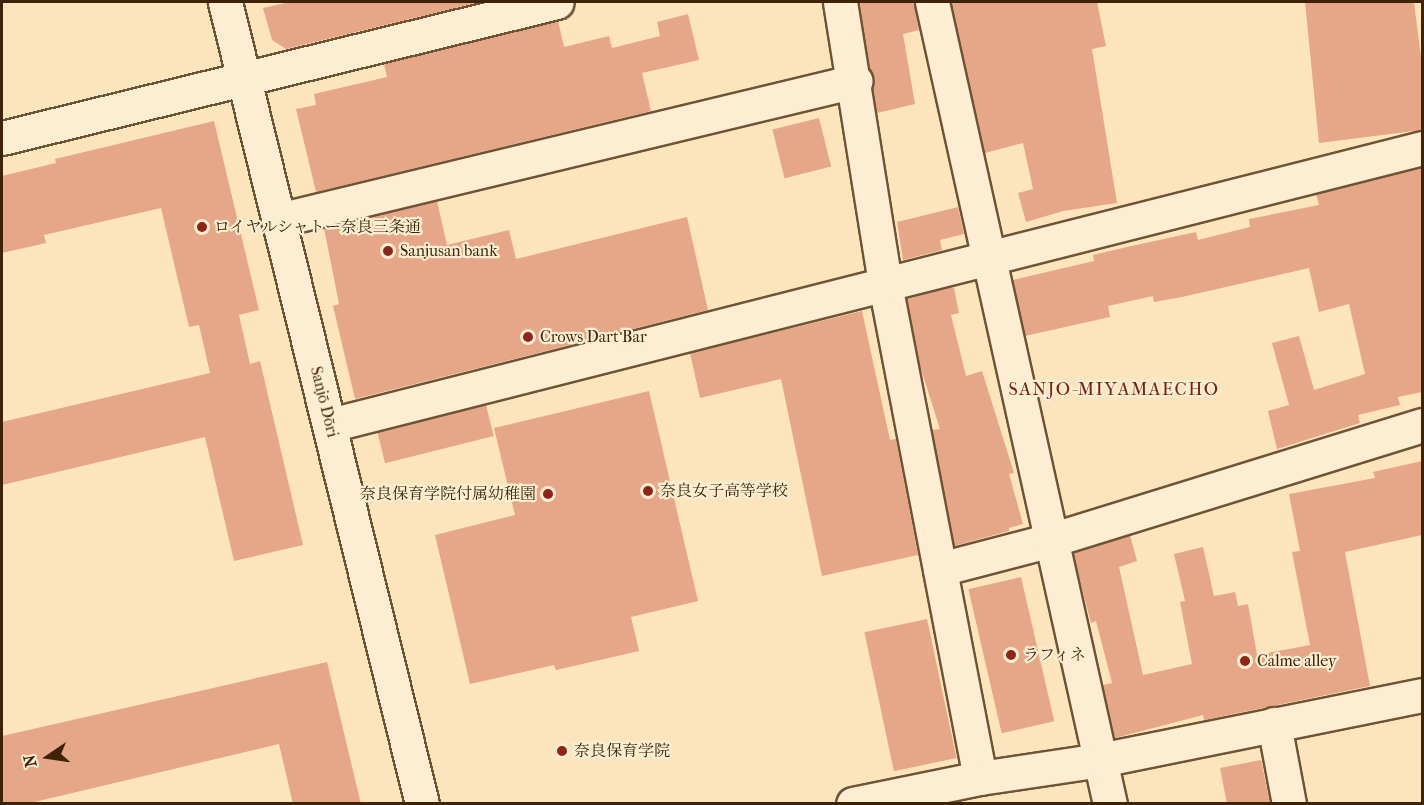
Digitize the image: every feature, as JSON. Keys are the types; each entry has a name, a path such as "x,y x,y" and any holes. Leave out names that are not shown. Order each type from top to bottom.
{"street":[{"name":"Sanjō Dōri","path":"225,2 422,804"},
{"path":"2,138 556,2"},
{"path":"840,2 855,81 885,284 980,778"},
{"path":"932,2 986,259 1110,804"},
{"path":"278,220 855,81"},
{"path":"330,425 1422,148"},
{"path":"940,569 1051,540 1422,425"},
{"path":"853,804 946,795 980,778 1100,760 1422,695"},
{"path":"1274,724 1289,804"}],"building":[{"path":"290,2 480,2 286,49 272,40 263,8"},
{"path":"859,2 914,2 919,30 903,34 915,104 877,113"},
{"path":"951,2 1097,2 1106,46 1092,49 1117,203 1063,211 1026,222 1018,193 1033,189 1023,143 985,153"},
{"path":"1305,2 1414,2 1422,65 1422,130 1319,143"},
{"path":"688,14 699,60 642,73 651,111 316,192 296,109 316,105 314,94 387,77 384,64 558,21 564,47 609,36 612,48 660,36 657,22"},
{"path":"819,118 831,167 785,178 772,130"},
{"path":"214,121 259,310 239,315 250,364 260,361 303,545 234,561 205,437 2,485 2,422 210,373 199,325 189,327 161,208 44,235 46,243 2,253 2,176 56,163 55,159"},
{"path":"1422,167 1422,392 1398,397 1400,405 1358,415 1360,423 1277,449 1268,411 1289,405 1272,343 1299,336 1314,390 1365,374 1349,304 1319,312 1309,268 1182,297 1154,302 1153,296 1108,306 1110,317 1025,336 1013,280 1094,261 1093,255 1127,247 1196,232 1198,240 1250,227 1249,219 1319,205 1316,194"},
{"path":"437,201 447,245 509,230 516,259 687,217 708,310 355,399 333,306 339,304 324,228"},
{"path":"958,207 964,234 940,240 942,250 903,260 897,222"},
{"path":"949,287 954,288 959,313 951,315 966,376 982,371 1014,473 1009,474 1023,524 1009,528 1009,531 954,546 932,430 940,429 920,366 907,299"},
{"path":"862,311 890,440 896,439 918,555 822,576 781,379 700,398 690,353"},
{"path":"649,391 698,601 631,617 639,651 556,670 554,665 470,684 435,535 515,515 494,428"},
{"path":"486,405 494,436 385,463 377,432"},
{"path":"1422,461 1422,535 1345,552 1370,686 1204,720 1203,715 1115,738 1103,685 1112,683 1096,621 1091,623 1073,553 1130,535 1137,561 1119,567 1143,675 1192,664 1180,602 1185,601 1174,554 1203,547 1214,596 1235,592 1238,606 1248,604 1257,655 1310,645 1292,552 1300,551 1289,494 1375,478 1373,472"},
{"name":"ラフィネ","path":"1021,577 1054,721 1002,733 968,589"},
{"path":"927,619 957,758 894,771 864,632"},
{"path":"327,662 361,804 293,804 279,744 26,804 2,804 2,736"},
{"path":"1261,760 1270,804 1227,804 1220,768"}],"place":[{"name":"ロイヤルシャトー奈良三条通","path":"202,227"},
{"name":"Sanjusan bank","path":"388,251"},
{"name":"Crows Dart Bar","path":"528,337"},
{"name":"奈良女子高等学校","path":"648,491"},
{"name":"奈良保育学院付属幼稚園","path":"548,494"},
{"name":"ラフィネ","path":"1011,655"},
{"name":"Calme alley","path":"1245,661"},
{"name":"奈良保育学院","path":"562,751"}],"district":[{"name":"SANJO-MIYAMAECHO","path":"1114,390"}]}
